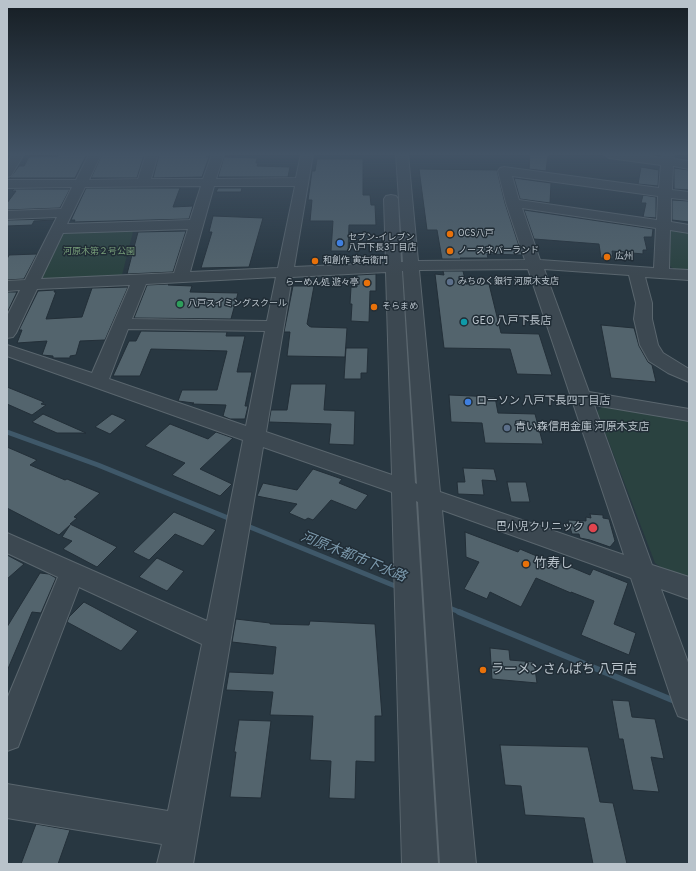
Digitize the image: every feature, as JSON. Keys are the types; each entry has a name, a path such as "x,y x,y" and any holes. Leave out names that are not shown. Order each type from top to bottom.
{"street":[{"path":"7,333 75,195"},
{"path":"181,277 205,195"},
{"path":"175,864 299,195"},
{"path":"394,195 429,496 458,864"},
{"path":"402,195 404,488 420,864"},
{"path":"511,195 689,706"},
{"path":"661,273 664,195"},
{"path":"678,195 689,196"},
{"path":"513,203 689,229"},
{"path":"7,215 66,212"},
{"path":"58,229 197,224"},
{"path":"7,286 402,266 534,264 689,275"},
{"path":"636,271 644,303 643,319 649,345 656,357 689,376"},
{"path":"98,382 123,324 140,279"},
{"path":"123,324 274,326"},
{"path":"7,350 689,588"},
{"path":"581,398 689,415"},
{"path":"7,542 216,638"},
{"path":"7,736 72,573"},
{"path":"7,801 181,830"}],"green space":[{"name":"河原木第２号公園","path":"134,228 122,275 39,279 62,231"},
{"path":"671,230 689,232 689,271 675,270 670,266"},
{"path":"602,407 689,421 689,579 666,571 655,563 597,411"}],"building":[{"path":"13,195 67,195 60,208 7,210 7,203"},
{"path":"83,195 178,195 173,207 193,206 189,219 74,222 75,220 71,220"},
{"path":"309,195 370,195 371,205 375,205 376,225 349,225 348,251 331,251 333,221 310,221 312,200 308,200"},
{"path":"422,195 503,195 522,255 487,254 488,258 442,259 437,230 427,230"},
{"path":"519,195 550,195 550,203 520,199"},
{"path":"643,195 656,197 656,218 643,217 646,203 641,203"},
{"path":"672,200 689,201 689,222 672,220"},
{"path":"524,210 653,229 652,237 644,237 647,250 643,250 643,254 612,251 613,259 601,258 599,244 534,239"},
{"path":"213,216 263,218 249,267 201,268 212,232 209,232"},
{"path":"54,219 34,221 32,225 7,226 7,220"},
{"path":"186,231 173,272 127,274 138,232"},
{"path":"37,254 24,279 7,280 7,259 9,255"},
{"path":"443,271 463,271 466,284 489,284 501,333 539,334 552,375 517,374 510,349 444,348 435,274 444,275"},
{"path":"376,274 376,291 370,291 369,322 351,321 351,287 357,287 357,275"},
{"path":"169,284 168,285 192,286 190,292 238,293 231,319 134,318 147,285"},
{"path":"293,286 314,286 307,324 309,326 347,328 345,357 287,356 290,332 284,332"},
{"path":"128,287 105,340 80,341 76,355 70,356 70,358 53,358 53,356 42,355 47,341 17,343 22,330 19,330 38,291 55,290 54,292 56,292 46,319 82,317 92,288"},
{"path":"7,292 17,292 7,313"},
{"path":"601,325 634,328 639,346 648,362 652,365 656,382 611,378"},
{"path":"141,331 227,332 226,336 245,336 237,372 252,372 245,406 248,406 245,419 230,419 223,416 226,405 192,404 194,403 178,401 182,390 217,390 227,351 151,349 140,376 113,376 129,341 136,341"},
{"path":"346,348 368,348 367,373 361,373 361,379 344,379"},
{"path":"291,384 326,384 324,410 355,411 354,445 329,444 331,424 269,422 271,410 287,410"},
{"path":"7,387 44,402 41,404 46,405 32,415 7,404"},
{"path":"449,395 495,397 498,413 535,414 543,444 485,443 482,423 451,422"},
{"path":"43,414 86,433 57,433 32,422"},
{"path":"112,414 126,420 110,434 95,427"},
{"path":"170,424 208,439 216,432 233,438 200,469 232,484 220,496 172,475 185,463 145,446"},
{"path":"7,447 37,460 30,465 100,493 74,517 77,518 70,524 117,547 97,567 63,549 72,541 62,537 70,525 59,535 7,508"},
{"path":"463,468 494,469 497,481 482,480 484,495 458,494 457,482 465,482"},
{"path":"313,469 342,479 339,483 368,495 356,510 331,500 313,520 308,518 305,520 289,513 297,504 257,496 263,483 297,490"},
{"path":"507,482 526,482 530,502 511,502"},
{"path":"174,512 216,530 203,546 175,534 149,560 133,552"},
{"path":"590,514 603,515 603,518 609,519 615,541 610,547 580,538 579,534 572,534 568,520 586,521 586,517 591,518"},
{"path":"465,532 518,552 520,549 558,565 559,562 590,575 593,569 628,583 614,624 636,633 629,655 581,635 594,601 536,578 521,607 490,592 487,599 464,589 479,562 466,557"},
{"path":"7,555 24,564 7,579"},
{"path":"157,558 184,571 167,591 139,577"},
{"path":"40,573 49,574 56,578 41,613 32,612 7,671 7,627"},
{"path":"84,602 138,631 121,651 67,622 69,617"},
{"path":"236,619 270,624 309,625 310,621 375,624 382,716 375,716 375,762 356,761 355,799 329,798 331,761 310,760 313,716 270,715 273,692 226,690 229,672 273,674 276,647 232,642"},
{"path":"490,648 509,650 510,660 534,662 537,683 492,679"},
{"path":"612,700 629,701 632,717 655,719 664,759 651,757 659,792 633,790 623,739 619,739"},
{"path":"239,720 271,721 261,798 230,797 236,752 234,752"},
{"path":"500,745 588,747 600,802 613,803 627,864 593,864 584,818 525,815 521,786 505,785"},
{"path":"36,824 70,830 58,864 21,864"}],"waterway":[{"name":"河原木都市下水路","path":"7,432 98,465 233,520"},
{"name":"河原木都市下水路","path":"245,525 400,588"},
{"name":"河原木都市下水路","path":"447,607 462,613"},
{"name":"河原木都市下水路","path":"459,612 677,702"}],"place":[{"name":"OCS八戸","path":"450,234"},
{"name":"セブン-イレブン 八戸下長3丁目店","path":"340,243"},
{"name":"ノースネバーランド","path":"450,251"},
{"name":"広州","path":"607,257"},
{"name":"和創作 寅右衛門","path":"315,261"},
{"name":"みちのく銀行 河原木支店","path":"450,282"},
{"name":"らーめん処 遊々亭","path":"367,283"},
{"name":"八戸スイミングスクール","path":"180,304"},
{"name":"そらまめ","path":"374,307"},
{"name":"GEO 八戸下長店","path":"464,322"},
{"name":"ローソン 八戸下長四丁目店","path":"468,402"},
{"name":"青い森信用金庫 河原木支店","path":"507,428"},
{"name":"巴小児クリニック","path":"593,528"},
{"name":"竹寿し","path":"526,564"},
{"name":"ラーメンさんぱち 八戸店","path":"483,670"}]}
